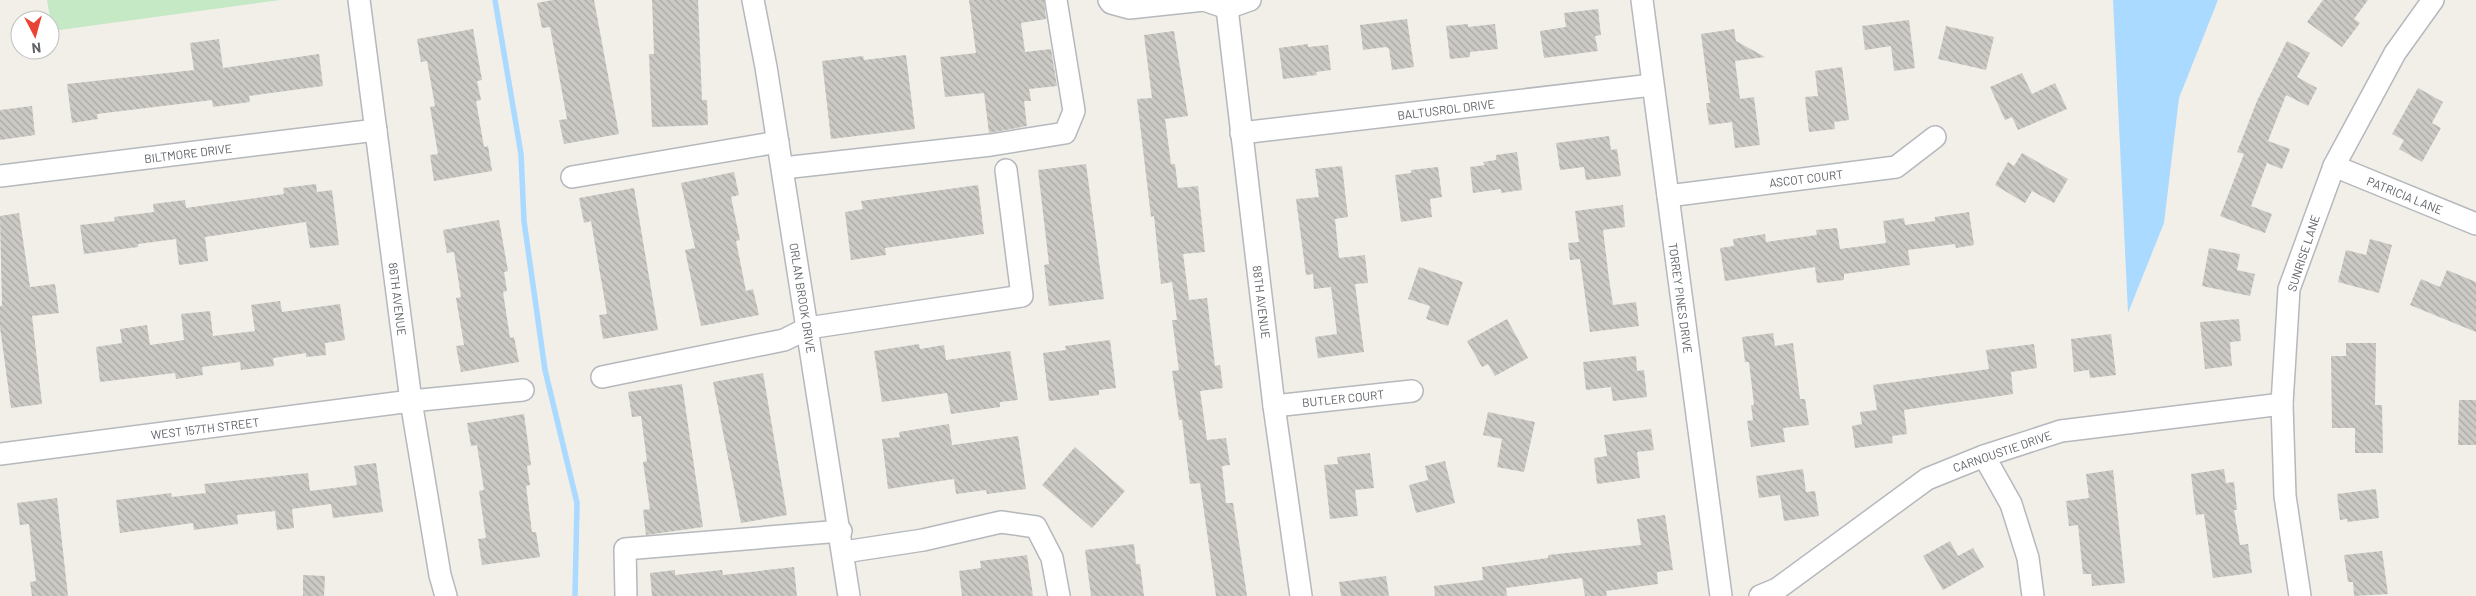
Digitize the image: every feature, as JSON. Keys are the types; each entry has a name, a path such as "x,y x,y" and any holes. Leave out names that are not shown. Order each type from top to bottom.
{"street":[{"name":"86TH AVENUE","path":"359,0 411,401 440,575 446,596"},
{"name":"ORLAN BROOK DRIVE","path":"753,0 841,531 849,596"},
{"path":"782,168 991,145 1065,132 1074,111 1056,0"},
{"path":"1109,0 1111,3 1129,8 1204,0 1225,4 1250,0"},
{"name":"TORREY PINES DRIVE","path":"1642,0 1721,596"},
{"name":"SUNRISE LANE","path":"2300,596 2285,496 2282,404 2289,288 2334,166 2395,53 2433,0"},
{"name":"88TH AVENUE","path":"1225,4 1274,406 1301,596"},
{"name":"BALTUSROL DRIVE","path":"1241,133 1652,85"},
{"name":"BILTMORE DRIVE","path":"0,176 376,130"},
{"name":"ASCOT COURT","path":"1668,196 1896,167 1935,137"},
{"path":"572,177 778,142"},
{"name":"PATRICIA LANE","path":"2334,166 2476,224"},
{"path":"602,377 784,340 808,328 1022,296 1006,170"},
{"name":"WEST 157TH STREET","path":"0,454 411,401 522,390"},
{"name":"BUTLER COURT","path":"1274,406 1412,391"},
{"name":"CARNOUSTIE DRIVE","path":"1760,596 1777,589 1927,479 1984,456 2061,431 2282,404"},
{"path":"1984,456 2011,504 2028,558 2033,596"},
{"path":"844,552 923,540 1001,522 1036,527 1052,558 1059,596"},
{"path":"626,596 625,549 841,531"}],"green space":[{"path":"47,0 280,0 60,30 60,10 49,10"}],"water":[{"path":"2113,0 2218,0 2179,98 2164,223 2128,313"}],"building":[{"path":"553,0 594,0 619,134 564,144 559,120 567,119 550,27 542,28 537,3"},
{"path":"652,0 698,0 702,100 707,100 708,125 652,127 649,54 654,54"},
{"path":"969,0 1044,0 1046,19 1021,23 1025,52 1051,49 1057,86 1029,89 1031,101 1024,101 1027,126 989,133 984,93 945,97 940,57 976,53"},
{"path":"2323,0 2368,0 2354,19 2360,23 2342,47 2307,22"},
{"path":"1598,9 1601,35 1595,36 1598,51 1544,58 1540,31 1566,27 1564,13"},
{"path":"1407,19 1414,67 1392,70 1389,49 1386,47 1363,50 1360,25"},
{"path":"1909,20 1915,68 1894,71 1891,46 1865,50 1862,26"},
{"path":"1468,24 1468,27 1495,24 1498,49 1470,52 1470,57 1450,59 1446,26"},
{"path":"1946,26 1994,37 1986,70 1938,59"},
{"path":"473,29 482,80 477,81 481,100 476,101 484,147 488,146 492,171 434,181 430,155 438,154 430,107 435,106 427,61 421,62 417,39"},
{"path":"1734,29 1736,41 1765,57 1735,61 1740,99 1754,97 1760,145 1735,148 1732,122 1709,125 1706,103 1710,103 1701,34"},
{"path":"1174,31 1188,116 1165,119 1171,164 1175,164 1178,188 1198,186 1205,252 1183,254 1189,300 1207,298 1215,366 1220,365 1223,388 1200,391 1207,440 1226,438 1230,465 1222,466 1226,503 1233,503 1247,596 1216,596 1200,483 1190,484 1182,420 1179,420 1172,371 1179,370 1172,320 1177,320 1172,282 1161,284 1154,216 1151,217 1137,99 1152,98 1144,35"},
{"path":"219,39 223,68 319,54 323,86 249,96 250,102 213,107 212,100 97,114 98,119 72,123 67,84 194,70 190,43"},
{"path":"2287,41 2310,53 2297,77 2317,88 2308,106 2286,95 2268,141 2290,149 2282,169 2267,163 2251,206 2272,214 2265,233 2220,216 2244,154 2237,152 2257,101"},
{"path":"1308,44 1308,47 1328,45 1331,70 1316,72 1317,75 1283,79 1279,48"},
{"path":"906,55 915,129 831,139 822,61 863,56 864,60"},
{"path":"1842,67 1849,120 1834,122 1835,129 1809,132 1805,97 1818,96 1815,71"},
{"path":"2022,73 2032,94 2055,83 2067,109 2018,130 2012,117 2005,120 1990,87"},
{"path":"2418,88 2443,102 2432,123 2441,128 2422,162 2399,149 2404,140 2392,134"},
{"path":"32,106 35,135 0,140 0,110"},
{"path":"1609,136 1611,150 1617,149 1621,176 1586,180 1584,167 1560,170 1556,143"},
{"path":"1517,152 1522,190 1501,193 1501,189 1473,193 1470,167 1485,165 1483,162 1496,160 1496,155"},
{"path":"2022,153 2068,179 2054,203 2032,191 2025,203 1995,185 2008,162 2014,166"},
{"path":"1086,164 1104,299 1049,306 1044,265 1049,264 1038,170"},
{"path":"1342,166 1348,217 1335,219 1339,258 1365,255 1368,283 1355,284 1364,352 1318,358 1315,337 1337,334 1331,287 1314,289 1313,274 1306,275 1296,199 1319,197 1315,169"},
{"path":"1438,167 1442,197 1430,199 1432,217 1401,222 1395,175 1411,173 1411,170"},
{"path":"734,172 739,195 731,197 740,240 736,241 746,291 753,289 759,315 701,326 685,250 695,248 681,183"},
{"path":"316,184 317,192 332,190 339,245 310,248 306,222 205,237 208,261 179,265 176,239 138,244 138,247 84,254 80,225 115,221 114,217 154,212 153,204 185,200 186,208 284,194 283,188"},
{"path":"978,185 984,234 885,248 886,255 851,260 845,212 863,209 861,201"},
{"path":"634,188 658,330 603,339 599,315 607,314 591,221 584,223 579,198"},
{"path":"1623,205 1625,227 1603,230 1609,279 1613,305 1636,302 1639,326 1590,332 1580,259 1570,260 1568,243 1579,242 1575,211"},
{"path":"1969,212 1974,245 1956,248 1955,244 1908,250 1910,265 1844,274 1844,280 1817,283 1815,267 1725,281 1720,248 1734,246 1733,239 1765,234 1766,242 1817,235 1816,230 1837,228 1840,249 1886,243 1883,221 1904,218 1905,225 1935,221 1935,217"},
{"path":"19,213 30,287 55,284 59,313 32,316 42,404 11,408 0,327 0,306 2,306 0,216"},
{"path":"499,220 508,271 504,272 507,291 503,292 510,338 514,337 519,362 461,372 456,346 464,345 456,298 461,297 454,252 447,253 443,230"},
{"path":"2370,239 2392,245 2379,293 2338,282 2346,250 2366,255"},
{"path":"2209,248 2240,254 2237,270 2255,274 2250,296 2202,286"},
{"path":"1419,267 1463,282 1448,326 1426,319 1430,306 1408,299"},
{"path":"2447,270 2476,282 2476,332 2410,305 2421,279 2440,287"},
{"path":"280,301 282,312 340,304 345,340 325,343 326,355 306,357 306,353 273,358 274,366 241,370 240,362 202,367 203,375 176,379 175,373 100,382 96,347 122,343 120,329 147,325 150,345 184,340 181,314 210,311 213,336 255,331 251,305"},
{"path":"1507,319 1528,358 1495,376 1488,364 1482,367 1467,341"},
{"path":"2239,319 2241,341 2230,342 2232,366 2205,369 2200,322"},
{"path":"1773,333 1775,346 1793,343 1800,399 1805,399 1809,425 1783,428 1785,442 1751,447 1747,421 1753,420 1751,405 1754,405 1749,362 1745,362 1742,337"},
{"path":"2111,334 2116,375 2090,378 2089,370 2074,372 2071,339"},
{"path":"1110,340 1116,388 1099,390 1099,395 1049,401 1043,353 1066,350 1065,346"},
{"path":"2346,343 2376,343 2375,405 2382,405 2383,453 2355,453 2355,428 2332,428 2331,356 2346,356"},
{"path":"919,344 920,349 944,345 946,360 1010,351 1018,400 1000,402 1000,407 951,414 947,393 882,402 874,351"},
{"path":"2034,344 2037,368 2011,372 2013,394 1904,410 1907,434 1892,436 1893,443 1855,448 1852,426 1862,424 1860,412 1877,410 1873,385 1989,369 1986,350"},
{"path":"1636,356 1637,371 1644,370 1647,397 1613,401 1611,387 1586,390 1583,362"},
{"path":"763,373 787,515 741,523 713,382"},
{"path":"682,384 703,527 646,535 643,510 650,509 643,462 647,461 641,416 632,417 628,392"},
{"path":"2459,400 2476,400 2476,445 2458,445"},
{"path":"1488,412 1535,422 1524,472 1497,467 1502,439 1483,435"},
{"path":"524,414 531,465 527,466 530,485 526,486 532,532 536,532 540,557 482,565 478,539 486,538 479,491 484,490 477,445 471,446 467,423"},
{"path":"949,424 952,445 1018,436 1026,489 987,494 986,490 956,494 954,479 888,489 882,439 900,437 899,432"},
{"path":"1651,429 1654,450 1637,452 1640,478 1597,484 1594,458 1607,456 1604,435"},
{"path":"1075,447 1125,491 1092,528 1042,485"},
{"path":"1370,453 1374,488 1355,490 1358,516 1330,519 1324,465 1338,464 1337,457"},
{"path":"1445,461 1455,503 1416,513 1409,485 1428,480 1425,466"},
{"path":"376,463 383,512 333,518 331,504 292,509 294,528 277,530 275,511 237,515 238,524 194,530 193,523 120,533 116,500 171,493 172,497 206,493 204,484 308,473 310,491 357,485 354,466"},
{"path":"1803,469 1806,492 1815,491 1819,516 1784,521 1780,495 1759,498 1756,476"},
{"path":"2224,469 2226,483 2234,482 2237,510 2234,510 2240,545 2248,544 2252,573 2213,578 2204,514 2196,515 2191,474"},
{"path":"2113,470 2125,583 2092,586 2091,574 2083,574 2078,525 2069,526 2066,501 2089,498 2086,474"},
{"path":"2376,489 2379,518 2347,522 2347,519 2340,520 2337,494"},
{"path":"57,498 68,596 32,596 30,582 36,581 29,524 20,525 17,503"},
{"path":"1665,515 1673,570 1657,572 1658,584 1606,591 1607,596 1585,596 1582,578 1506,588 1507,596 1435,596 1434,586 1483,580 1482,567 1548,558 1548,555 1641,545 1637,519"},
{"path":"1950,541 1958,556 1973,548 1984,567 1943,590 1923,556"},
{"path":"1134,544 1136,564 1140,564 1144,596 1091,596 1085,550"},
{"path":"2382,551 2388,594 2354,596 2353,582 2348,582 2344,555"},
{"path":"1027,555 1033,596 962,596 959,571 981,568 980,561"},
{"path":"794,567 797,596 652,596 650,573 675,570 675,575 722,570 723,575"},
{"path":"303,575 325,576 324,596 303,596"},
{"path":"1386,576 1389,596 1341,596 1339,582"}],"waterway":[{"path":"495,0 521,154 524,221 545,370 577,503 575,596"}]}
